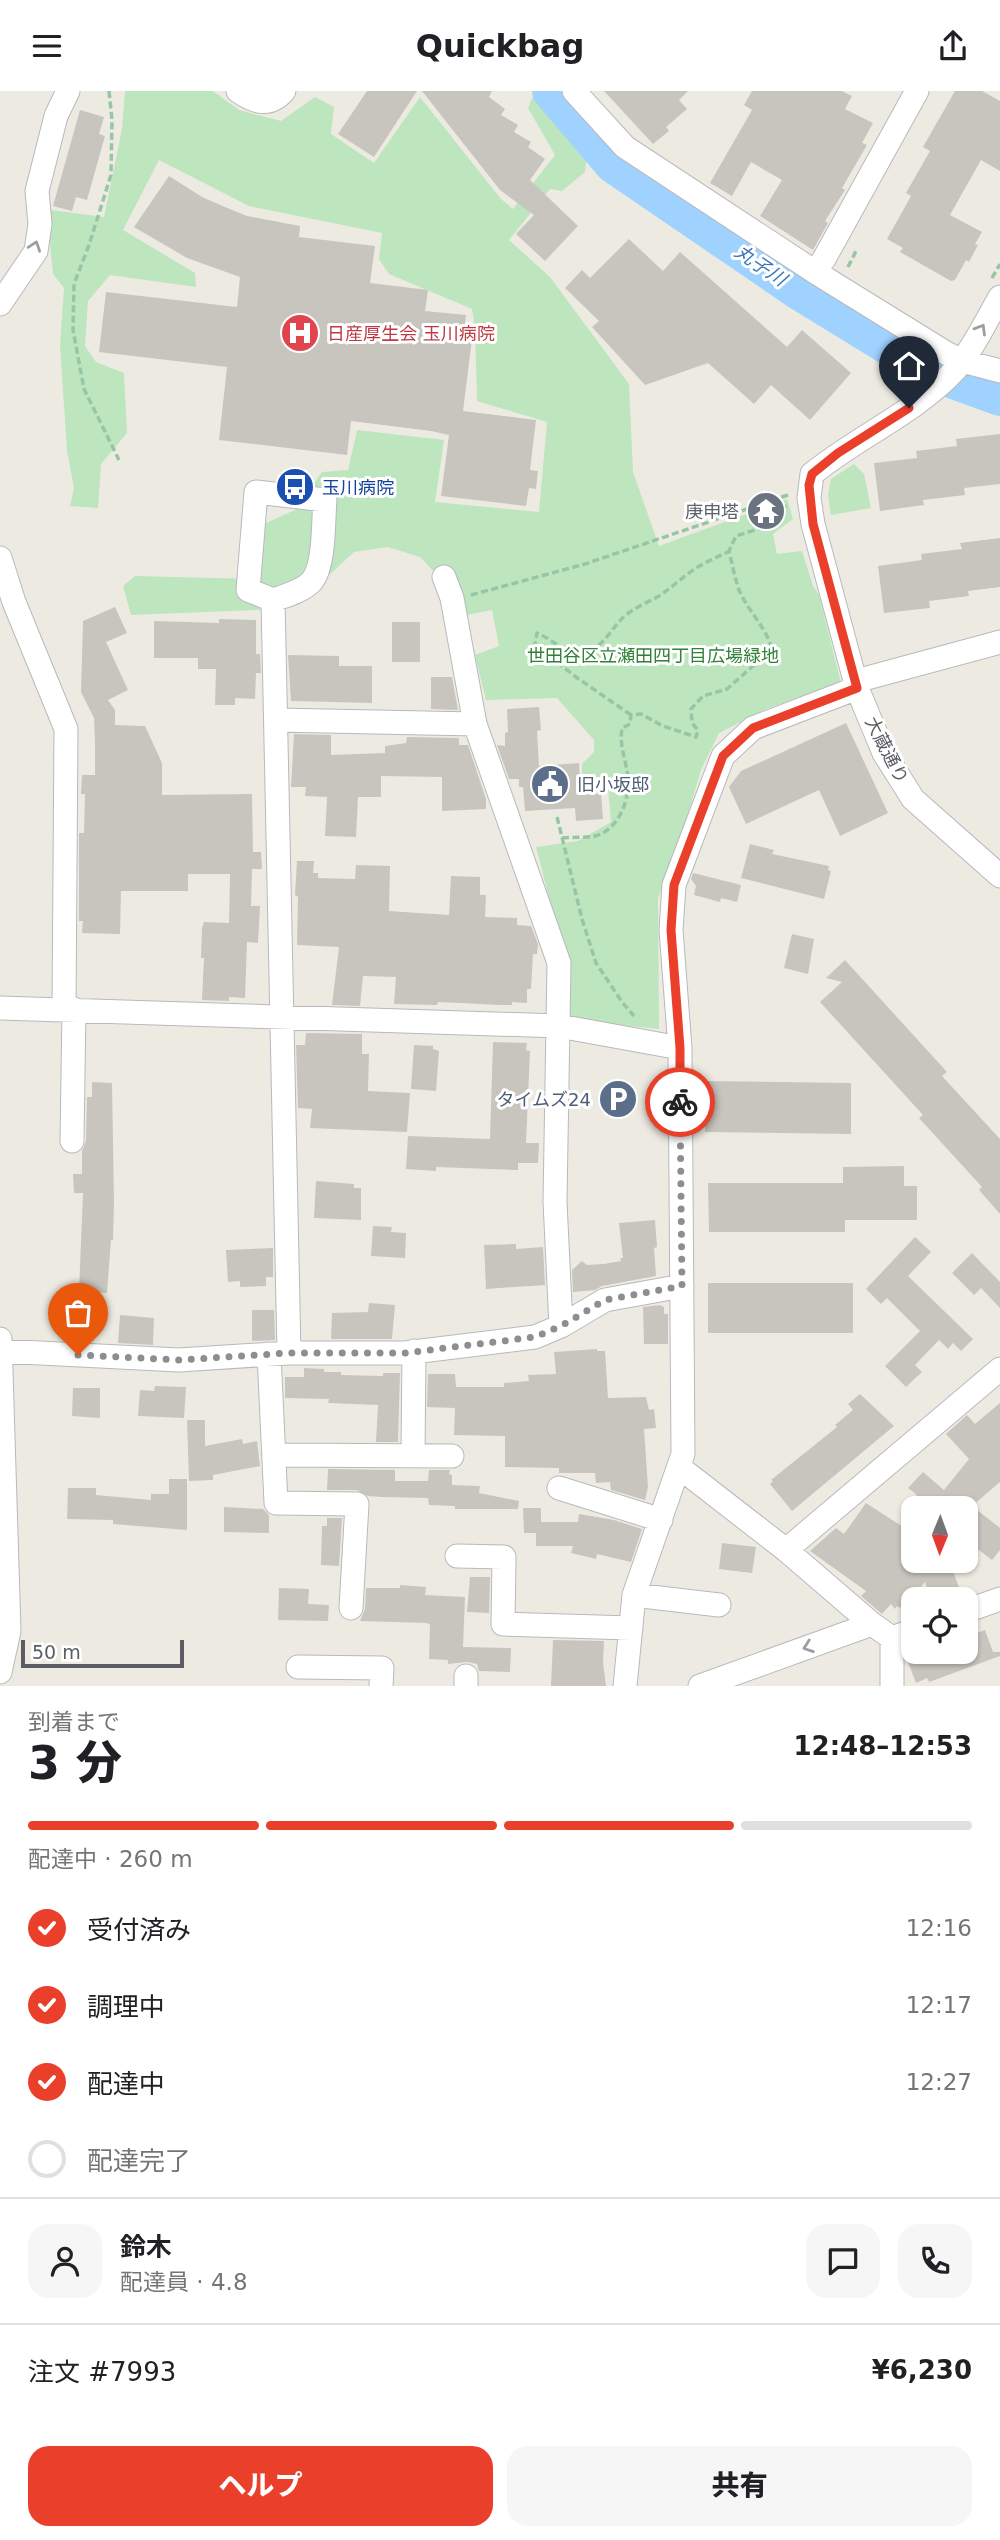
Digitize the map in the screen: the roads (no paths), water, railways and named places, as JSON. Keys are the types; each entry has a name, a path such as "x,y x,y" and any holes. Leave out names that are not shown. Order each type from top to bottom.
{"street":[{"path":"0,304 36,251 40,224 37,191 56,116 68,91"},
{"path":"238,91 253,102 268,101 284,91"},
{"path":"574,91 625,147 815,272 952,371 1000,372"},
{"path":"815,272 917,91"},
{"name":"大蔵通り","path":"1000,297 952,371 909,408 838,453 812,474 809,498 813,524 856,684 884,753 913,799 1000,876"},
{"path":"256,492 325,500 319,568 311,582 273,600 248,590 256,492"},
{"path":"0,558 14,603 66,729 72,1141"},
{"path":"448,587 475,724 559,963 555,1202 561,1326"},
{"path":"273,600 282,1017 279,1354 274,1455 276,1503 357,1504 351,1608"},
{"path":"625,1686 635,1595 683,1454 680,1048 671,930 674,885 723,756 753,728 856,684 1000,642"},
{"path":"276,720 475,724"},
{"path":"0,1007 559,1026 680,1048"},
{"path":"0,1672 4,1631 1,1346 179,1360 279,1354 414,1352 535,1337 561,1326 605,1300 682,1286"},
{"path":"413,1455 414,1352"},
{"path":"786,1550 1000,1369"},
{"path":"274,1455 452,1456"},
{"path":"678,1467 786,1550 872,1624 901,1633"},
{"path":"559,1487 661,1520"},
{"path":"457,1556 504,1557 503,1624 631,1628"},
{"path":"635,1595 719,1605"},
{"path":"978,1607 1000,1599"},
{"path":"700,1686 872,1624"},
{"path":"892,1686 901,1643"},
{"path":"298,1667 382,1668 381,1686"}],"waterway":[{"name":"丸子川","path":"551,91 613,164 799,291 931,372 1000,397"}],"place":[{"name":"日産厚生会 玉川病院","path":"300,333"},
{"name":"玉川病院","path":"295,487"},
{"name":"庚申塔","path":"766,511"},
{"name":"旧小坂邸","path":"550,784"},
{"name":"タイムズ24","path":"618,1099"}],"park label":[{"name":"世田谷区立瀬田四丁目広場緑地","path":"653,655"}]}
